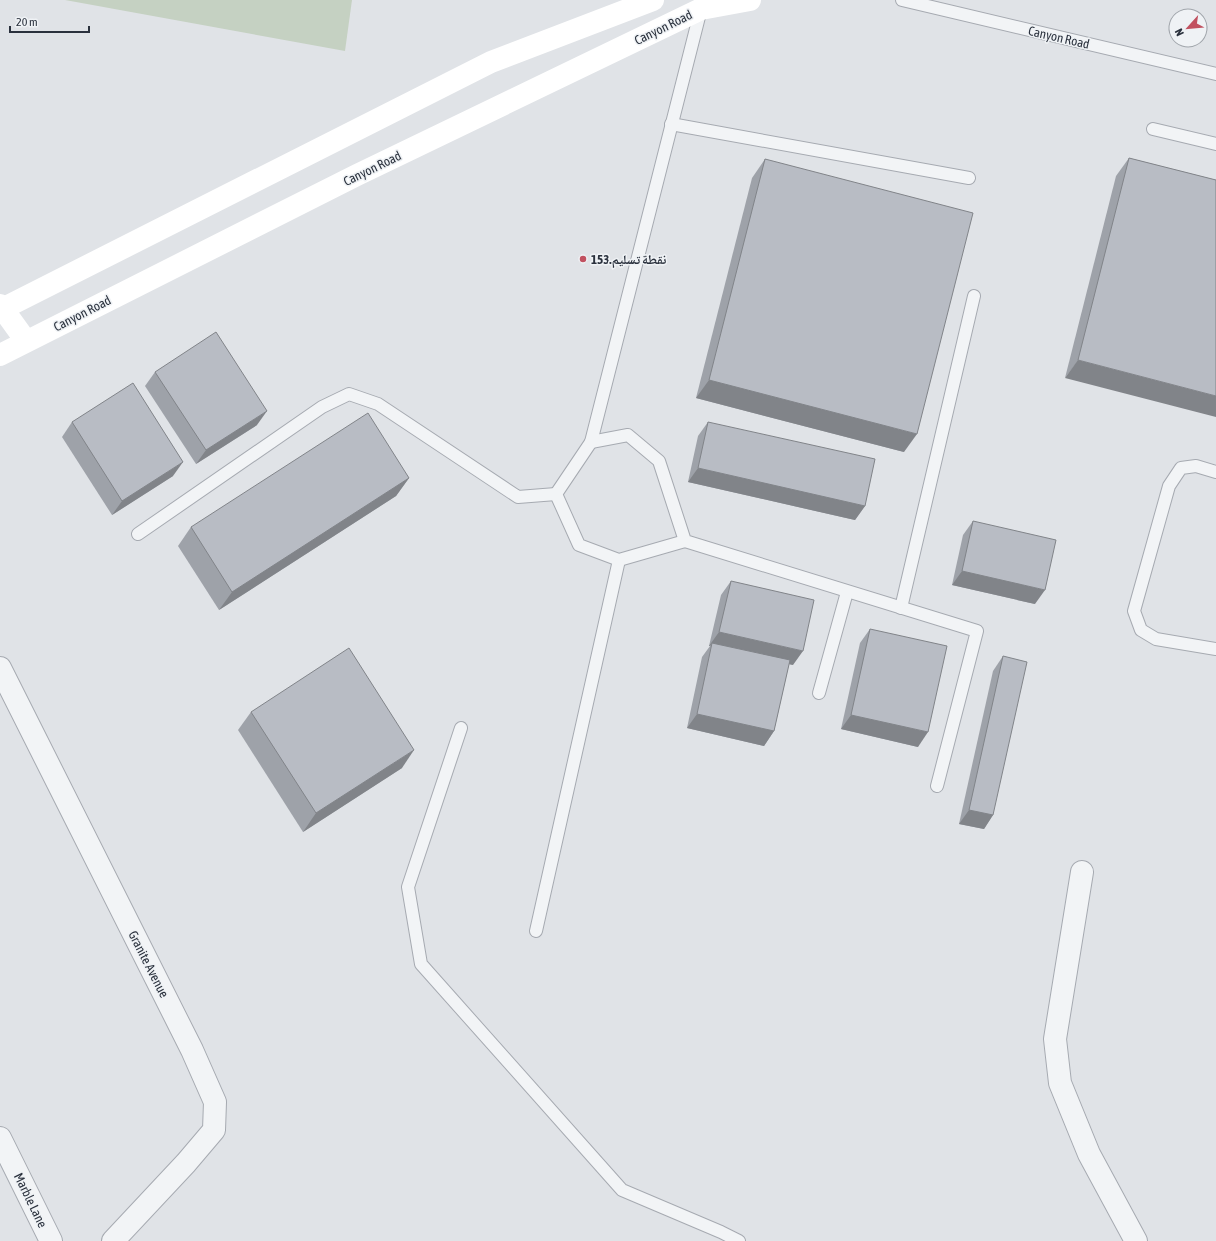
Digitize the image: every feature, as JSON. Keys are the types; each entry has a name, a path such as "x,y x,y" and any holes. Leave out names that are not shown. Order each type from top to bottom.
{"main road":[{"path":"26,341 1,308 490,62 653,0"},
{"name":"Canyon Road","path":"0,355 357,175 702,5 750,0"}],"street":[{"name":"Granite Avenue","path":"0,668 192,1050 215,1102 214,1130 186,1163 113,1241"},
{"path":"1082,872 1055,1039 1060,1083 1089,1154 1136,1241"},
{"name":"Marble Lane","path":"0,1138 51,1241"}],"lane":[{"name":"Canyon Road","path":"902,0 1216,74"},
{"path":"556,494 591,442 702,5"},
{"path":"671,124 969,178"},
{"path":"1152,129 1216,144"},
{"path":"900,608 974,296"},
{"path":"138,534 322,407 349,394 378,404 518,497 556,494"},
{"path":"591,442 628,435 659,461 685,541"},
{"path":"1216,472 1196,466 1181,468 1169,486 1134,611 1141,630 1156,639 1216,649"},
{"path":"556,494 579,545 619,560 685,541 976,632 937,786"},
{"path":"536,931 619,560"},
{"path":"819,693 847,592"},
{"path":"461,728 408,887 421,964 622,1190 739,1241"}],"green space":[{"path":"65,0 352,0 345,51"}],"building":[{"path":"1129,158 1216,180 1216,396 1078,360"},
{"path":"765,159 973,213 917,434 709,380"},
{"path":"216,332 267,411 206,450 155,372"},
{"path":"133,383 183,462 122,501 72,422"},
{"path":"368,413 409,478 232,592 191,527"},
{"path":"708,422 875,459 865,506 698,468"},
{"path":"973,521 1056,540 1045,590 962,571"},
{"path":"731,581 814,600 803,651 719,632"},
{"path":"870,629 947,646 928,732 851,715"},
{"path":"712,643 790,660 774,731 697,714"},
{"path":"349,648 414,750 316,813 251,712"},
{"path":"1003,656 1027,662 993,815 969,810"}],"place":[{"name":"نقطة تسليم.153","path":"583,259"}]}
